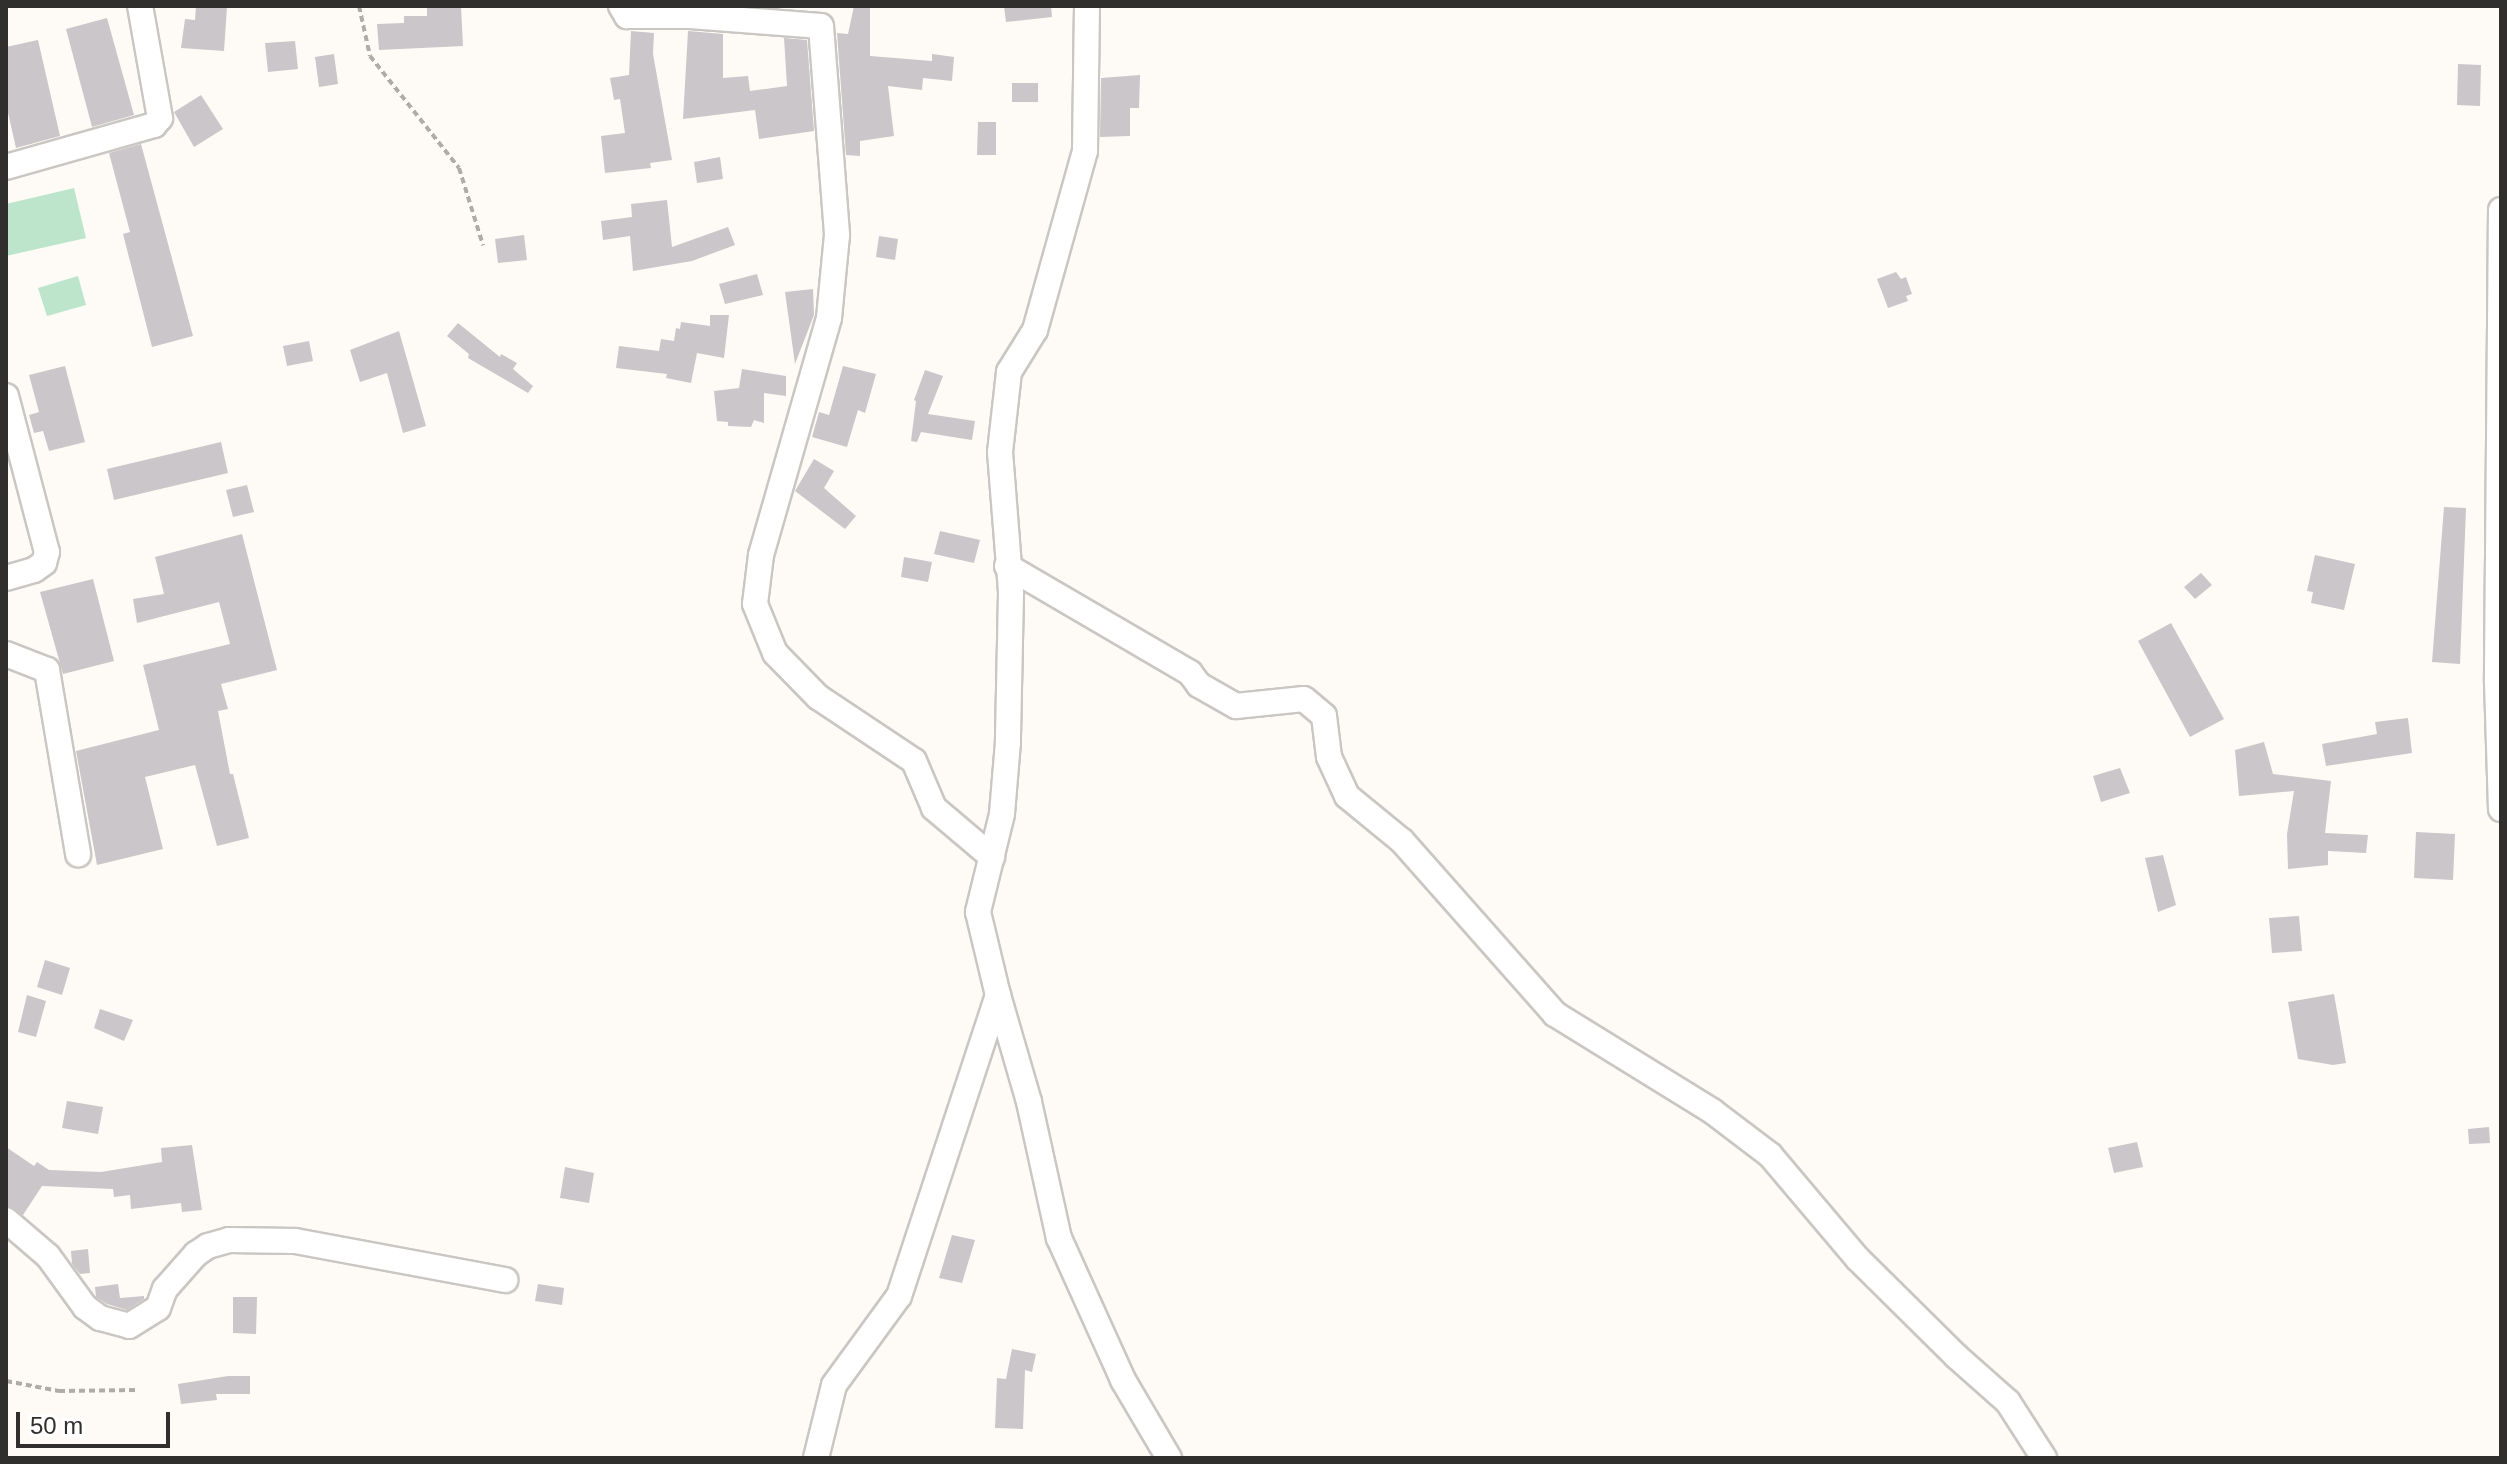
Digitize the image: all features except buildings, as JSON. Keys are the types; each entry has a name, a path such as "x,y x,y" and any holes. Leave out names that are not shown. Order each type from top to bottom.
{"street":[{"path":"6,167 154,125 160,118 140,6"},
{"path":"621,6 627,16 690,16 821,26 837,235 829,318 761,555 755,604 775,653 818,697 914,761 934,808 992,857"},
{"path":"1087,6 1085,151 1035,330 1009,372 1000,452 1011,593 1008,742 1002,814 978,912 1029,1102 1059,1238 1123,1380 1169,1458"},
{"path":"2501,210 2501,806"},
{"path":"6,396 47,552 44,563 34,570 6,578"},
{"path":"1007,566 1190,673 1199,685 1236,706 1304,699 1324,716 1329,757 1347,796 1402,841 1555,1014 1712,1111 1770,1155 1858,1259 1956,1356 2008,1402 2044,1458"},
{"path":"6,654 47,670 78,854"},
{"path":"816,1458 834,1385 899,1296 998,995"},
{"path":"6,1220 48,1256 85,1307 100,1318 129,1326 158,1308 165,1289 196,1254 208,1246 229,1240 295,1241 505,1280"}],"path":[{"path":"359,6 370,56 459,168 483,245"},
{"path":"6,1381 59,1391 137,1390"}],"green space":[{"path":"74,188 86,238 6,256 6,204"},
{"path":"78,276 86,305 47,316 38,288"}]}
